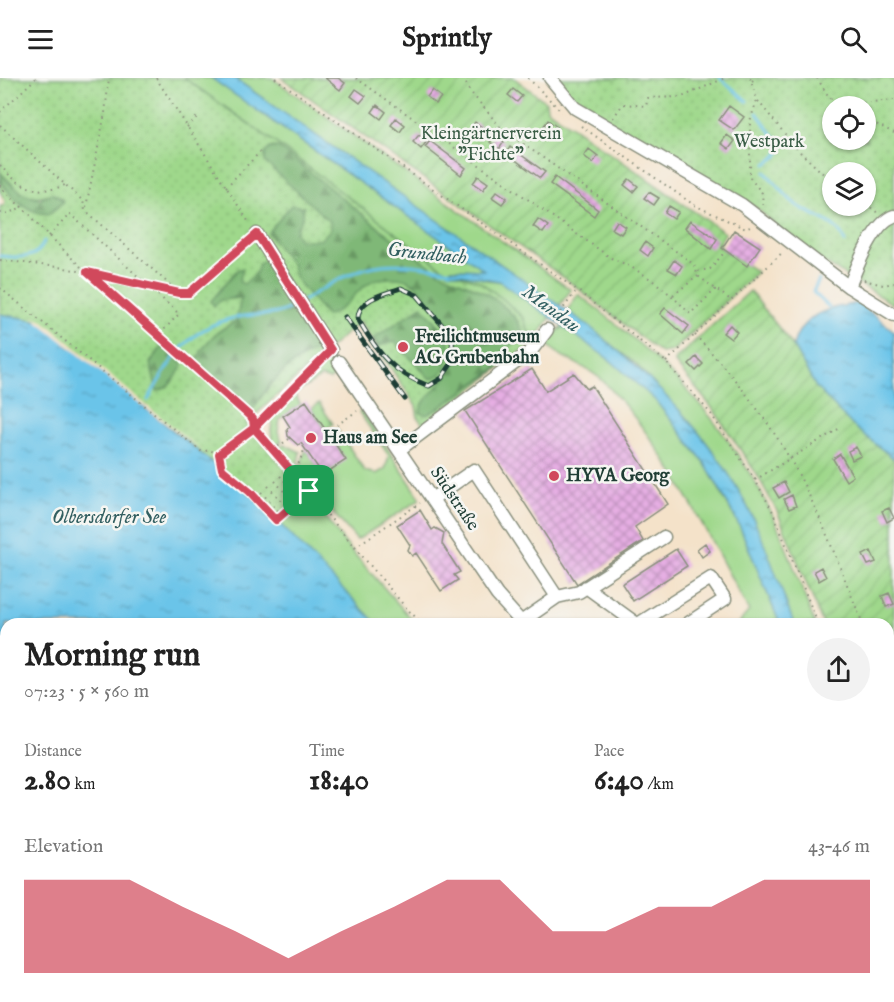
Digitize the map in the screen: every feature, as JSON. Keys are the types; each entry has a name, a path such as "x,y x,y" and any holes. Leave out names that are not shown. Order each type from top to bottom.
{"street":[{"path":"550,78 575,108 742,205 849,287 894,315"},
{"path":"849,287 866,249 882,222 889,216"},
{"path":"257,234 331,350"},
{"path":"399,450 531,351 548,330"},
{"name":"Südstraße","path":"339,362 497,595 518,618"},
{"path":"431,497 474,470 557,597"},
{"path":"529,618 557,597 586,587 664,537"},
{"path":"648,618 711,578 725,599 696,618"},
{"path":"586,587 630,618"},
{"path":"677,1002 699,1002"}],"path":[{"path":"0,112 36,78"},
{"path":"86,210 105,112 109,78"},
{"path":"0,260 87,272 179,293 189,293 198,288 257,234 156,78"},
{"path":"275,78 577,290 666,362 711,414 755,480 772,510 816,618"},
{"path":"356,78 611,258 631,265 674,295 690,314 716,289"},
{"path":"468,78 466,83 468,89 502,129 687,259 697,271 698,276 732,301"},
{"path":"528,78 568,116"},
{"path":"606,126 623,104 646,106 648,98 682,97 725,78"},
{"path":"757,78 751,80 757,100 798,150 822,173"},
{"path":"818,78 828,96"},
{"path":"577,123 694,205 746,229 760,220 764,202 762,193 750,178 750,121 757,100"},
{"path":"876,102 894,100"},
{"path":"187,127 199,115"},
{"path":"0,125 66,185 82,201 86,210 179,293"},
{"path":"876,125 894,133"},
{"path":"226,187 260,152"},
{"path":"0,165 17,182 40,191 51,191 66,185"},
{"path":"0,186 10,200 29,213 49,236 87,272 253,419 254,428 417,618"},
{"path":"0,213 9,213 20,208"},
{"path":"49,236 70,214 150,287 179,314 158,336"},
{"path":"666,362 791,244"},
{"path":"697,271 710,269 723,254"},
{"path":"674,295 698,276"},
{"path":"0,288 202,452 209,450 219,454"},
{"path":"548,330 577,290"},
{"path":"695,335 748,396 791,460 815,509 860,618"},
{"path":"219,454 254,428 331,350"},
{"path":"327,432 357,412"},
{"path":"755,480 840,428"},
{"path":"273,450 289,439"},
{"path":"294,475 305,448"},
{"path":"219,454 222,469 250,492 276,520 309,491"},
{"path":"280,476 300,499"},
{"path":"274,481 294,503"},
{"path":"268,486 288,509"},
{"path":"261,492 282,515"},
{"path":"355,547 431,497"}],"green space":[{"path":"0,78 184,78 280,146 442,268 480,282 503,299 523,318 530,335 536,340 424,426 418,418 416,406 360,321 246,423 307,494 275,523 253,496 39,321 0,314 0,206 4,206 5,201 0,191 0,180 15,198 34,211 49,214 62,203 62,199 52,193 36,197 23,193 0,172","holes":["278,147 375,225 435,269 484,292 508,310 518,322 523,335 498,359 498,368 436,410 427,415 420,413 425,401 451,369 456,354 454,335 423,293 413,283 399,278 374,280 340,309 326,316 296,279 291,264 268,233 291,205 304,207 302,219 295,232 301,240 320,240 330,230 330,222 265,162 265,153 270,148","266,260 292,309 299,311 319,341 315,351 295,362 279,376 252,411 196,364 202,349 211,338 236,321 241,298 221,300 214,306 211,301 237,270 243,268 239,282 244,284 256,273 259,263","422,306 444,332 448,339 450,355 442,372 430,379 395,342 378,346 374,338","162,346 183,365 170,385 157,391 150,363"]},
{"path":"184,78 211,78 485,270 450,269 487,280 499,281 552,315 540,333 530,335 523,318 503,299 480,282 442,268 280,146"},
{"path":"234,78 272,78 571,290 559,306"},
{"name":"Kleingärtnerverein \"Fichte\"","path":"282,78 514,78 546,102 547,109 725,233 718,246 757,272 673,351 661,353 567,280"},
{"name":"Westpark","path":"556,78 894,78 894,305 802,249 758,209 578,104"},
{"path":"278,146 415,255 441,272 484,292 508,310 518,322 523,335 498,359 498,367 436,410 427,415 419,413 420,407 457,351 414,283 373,280 340,312 326,316 296,279 291,264 267,233 291,205 304,206 302,219 295,232 301,240 305,200 265,162 265,153 270,148"},
{"path":"0,172 13,186 40,199 52,193 62,199 62,203 49,214 24,206 10,195 1,180"},
{"path":"266,260 292,309 299,311 319,341 315,351 295,362 279,376 264,393 252,412 196,364 202,349 211,338 236,321 241,298 232,298 214,306 210,301 237,270 243,268 256,273 259,263"},
{"path":"750,291 793,346 816,387 853,425 894,459 894,618 821,618 777,511 756,473 713,409 675,363 675,359"},
{"path":"578,294 608,317 662,365 710,417 752,476 770,510 813,618 792,618 753,518 714,453 637,365 567,311"},
{"path":"422,306 444,332 450,347 450,355 444,370 439,376 430,379 395,342 378,346 374,338"},
{"path":"565,326 628,374 655,400 704,462 740,527 778,618 743,618 749,611 684,491 647,434 597,375 559,354 546,343 549,336"},
{"path":"162,346 184,365 170,385 157,391 150,364"},
{"path":"327,357 338,373 330,380 321,377 294,394 301,405 280,419 278,432 282,441 275,446 271,433 272,420 278,408 296,385"},
{"path":"319,403 333,424 325,429 311,409"},
{"path":"362,410 419,496 419,500 357,540 298,473 306,449 323,475 345,460 330,433 337,429 365,471 376,474 385,469 389,456 359,412"},
{"path":"284,444 300,452 296,471 277,450"},
{"path":"307,494 349,548 411,618 371,618 275,523"}],"water":[{"name":"Mandau","path":"211,78 234,78 585,323 634,365 680,411 701,436 738,489 764,544 792,618 778,618 740,527 722,493 704,462 655,400 610,360 499,281 449,272 450,269 484,270"},
{"path":"859,303 894,331 894,459 853,426 816,387 793,346 797,335 810,319 827,310"},
{"name":"Olbersdorfer See","path":"0,314 39,321 253,496 371,618 0,618"}],"pier":[{"path":"32,317 41,319 207,455 155,416"}],"building":[{"path":"325,78 338,78 345,83 340,90"},
{"path":"356,89 366,96 360,103 351,96"},
{"path":"513,89 522,96 517,102 508,95"},
{"path":"432,90 441,97 436,104 427,97"},
{"path":"377,105 386,112 381,119 372,112"},
{"path":"729,106 744,117 734,130 719,120"},
{"path":"396,118 405,125 400,132 391,125"},
{"path":"548,120 557,127 552,133 543,127"},
{"path":"475,122 484,129 479,136 470,129"},
{"path":"419,135 427,141 421,149 413,142"},
{"path":"495,135 504,142 499,149 490,142"},
{"path":"727,135 735,141 729,149 721,143"},
{"path":"430,141 466,168 461,175 425,147"},
{"path":"510,147 545,172 540,178 506,153"},
{"path":"589,149 598,156 593,163 584,156"},
{"path":"478,176 488,183 483,190 473,183"},
{"path":"555,177 598,210 594,216 550,184"},
{"path":"629,179 638,186 633,192 624,185"},
{"path":"497,191 507,198 502,204 492,197"},
{"path":"649,192 659,198 654,205 644,198"},
{"path":"669,206 679,212 674,219 665,213"},
{"path":"538,219 548,226 543,233 533,226"},
{"path":"617,221 626,227 621,234 612,229"},
{"path":"690,221 717,239 711,249 685,228"},
{"path":"734,230 760,247 747,266 722,248"},
{"path":"645,242 653,248 648,256 640,250"},
{"path":"674,260 682,266 677,274 668,269"},
{"path":"665,308 689,326 683,334 660,314"},
{"path":"730,325 737,332 731,339 723,333"},
{"path":"696,357 703,364 696,371 689,364"},
{"name":"HYVA Georg","path":"532,369 546,391 574,373 587,389 592,386 668,504 635,527 643,541 577,584 465,411"},
{"name":"Haus am See","path":"306,401 346,460 323,475 301,443 298,445 288,436 287,429 290,427 283,416"},
{"path":"856,447 861,456 852,460 848,451"},
{"path":"840,454 853,476 846,481 833,459"},
{"path":"784,482 789,492 779,498 773,488"},
{"path":"792,495 796,506 789,509 784,499"},
{"path":"889,508 894,518 887,522 882,511"},
{"path":"420,510 432,530 435,528 444,533 442,544 460,572 454,575 458,580 441,591 416,553 412,556 408,550 410,545 397,525"},
{"path":"705,543 710,551 702,557 697,549"},
{"path":"676,549 687,566 633,601 622,584"},
{"path":"871,551 876,562 868,565 863,555"},
{"path":"821,567 826,577 819,581 814,571"},
{"path":"889,593 894,604 886,607 882,596"}],"waterway":[{"path":"720,78 747,101"},
{"path":"757,113 782,147 777,156 766,164"},
{"path":"765,172 794,203 835,227 845,242"},
{"path":"0,256 32,255 37,252 44,241"},
{"name":"Grundbach","path":"303,301 342,278 373,266 406,265 451,271"},
{"path":"819,280 813,292 829,307"},
{"name":"Grundbach","path":"148,400 175,356 196,334 225,320 276,313 297,304"}],"railway":[{"path":"401,288 417,295 452,337 453,361 442,378 429,386 395,368 372,342 358,319 359,312 367,302 401,288"},
{"path":"345,317 405,399"}],"place":[{"name":"Freilichtmuseum AG Grubenbahn","path":"403,347"},
{"name":"Haus am See","path":"311,438"},
{"name":"HYVA Georg","path":"554,476"}],"route":[{"path":"309,491 254,428 253,419 87,272 179,293 189,293 198,288 257,234 331,350 289,389 254,428 222,450 219,454 222,469 250,492 276,520 309,491"}]}
